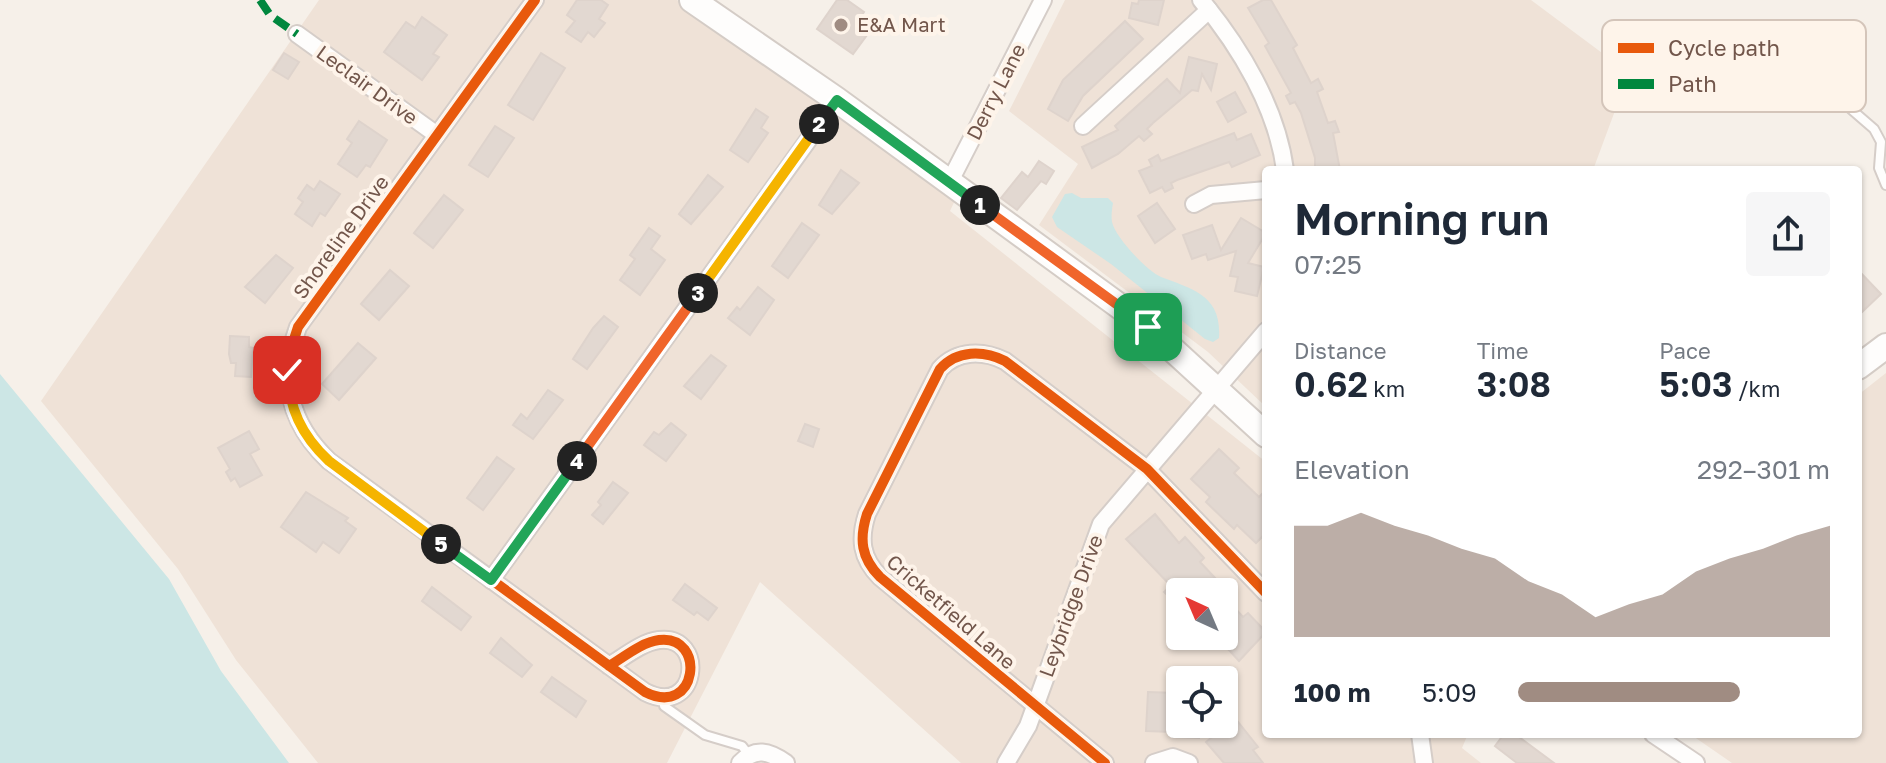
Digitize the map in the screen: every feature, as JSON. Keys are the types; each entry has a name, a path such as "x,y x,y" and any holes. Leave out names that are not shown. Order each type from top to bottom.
{"main road":[{"path":"692,0 837,100 1148,327 1262,431"},
{"path":"1862,364 1886,346"}],"street":[{"name":"Shoreline Drive","path":"535,0 298,327 291,347 288,389 292,409 301,428 313,446 329,461 645,692 664,698"},
{"name":"Derry Lane","path":"949,183 1043,0"},
{"path":"1083,126 1205,5 1225,30 1263,99 1276,130 1284,166"},
{"name":"Leclair Drive","path":"297,34 437,135"},
{"path":"491,580 837,100"},
{"path":"1194,204 1211,195 1262,190"},
{"name":"Leybridge Drive","path":"1006,763 1035,708 1095,537 1110,510 1262,336"},
{"name":"Cricketfield Lane","path":"1105,763 1035,708 874,570 862,548 862,531 867,514 940,369 959,355 984,353 1005,361 1147,469 1262,589"},
{"path":"609,666 650,643 659,640 677,643 689,657 691,675 682,691 664,698"},
{"path":"1421,738 1424,763"},
{"path":"1659,738 1696,763"},
{"path":"745,759 765,752 786,763"},
{"path":"1154,763 1173,757 1189,763"}],"lane":[{"path":"1854,112 1874,129 1881,142 1879,168 1886,185"},
{"path":"664,698 666,708 696,729 742,746 745,759"}],"shaded area":[{"path":"319,0 677,0 957,196 950,211 1262,459 1262,738 1466,738 1462,748 1481,763 961,763 760,582 667,763 318,763 236,660 178,569 41,401"},
{"path":"1065,0 1531,0 1602,53 1602,112 1615,112 1594,166 1262,166 1262,403 1208,352 1039,225 1078,164 1009,111"},
{"path":"1886,373 1886,763 1732,763 1696,738 1862,738 1862,392"}],"water":[{"path":"1072,193 1081,198 1108,198 1113,203 1114,228 1125,244 1155,274 1194,290 1210,303 1216,312 1219,338 1213,342 1205,339 1111,264 1057,227 1052,217 1065,194"},
{"path":"0,374 169,579 221,671 289,763 0,763"}],"building":[{"path":"577,0 601,0 608,5 599,19 605,23 594,37 588,32 581,42 566,32 575,21 567,15"},
{"name":"E&A Mart","path":"837,0 847,0 864,12 857,22 870,31 853,54 817,29"},
{"path":"1139,0 1164,0 1158,25 1129,18 1132,3 1138,4"},
{"path":"1263,0 1271,0 1297,45 1293,48 1311,83 1318,79 1323,89 1317,92 1328,123 1335,121 1339,132 1333,133 1339,166 1315,166 1301,113 1295,102 1290,104 1286,96 1291,93 1265,46 1269,43 1248,8"},
{"path":"422,17 447,35 433,54 439,57 422,80 384,52 406,22 415,28"},
{"path":"1125,21 1143,39 1083,96 1068,121 1048,109 1063,80"},
{"path":"284,53 299,62 288,79 273,70"},
{"path":"541,53 565,68 533,120 508,105"},
{"path":"1189,57 1217,64 1211,90 1202,74 1198,91 1192,90 1153,123 1147,129 1152,134 1144,141 1139,136 1118,154 1092,168 1082,147 1118,130 1115,126 1167,79 1180,93"},
{"path":"1235,92 1246,112 1228,122 1217,102"},
{"path":"756,109 768,117 761,128 768,133 748,162 730,150"},
{"path":"359,121 387,140 370,167 366,165 357,177 338,164 352,143 347,139"},
{"path":"495,126 514,138 488,177 469,165"},
{"path":"1234,133 1237,140 1251,134 1260,155 1232,167 1229,162 1177,180 1171,183 1173,188 1165,192 1162,187 1150,193 1139,171 1152,166 1149,160 1158,155 1161,161"},
{"path":"1039,161 1054,171 1046,184 1041,181 1017,210 1001,198 1022,172 1028,177"},
{"path":"841,170 859,183 832,214 819,205"},
{"path":"708,175 723,187 691,224 679,214"},
{"path":"320,181 340,194 325,216 320,213 312,226 295,214 303,202 298,198 307,185 314,190"},
{"path":"444,195 463,210 433,248 414,233"},
{"path":"1157,203 1175,229 1155,243 1138,216"},
{"path":"1241,218 1262,231 1262,240 1248,263 1262,266 1257,296 1235,291 1238,277 1230,276 1236,251 1208,260 1206,254 1192,259 1183,235 1212,225 1221,250"},
{"path":"802,223 819,235 788,278 772,266"},
{"path":"649,228 660,236 651,249 665,260 640,295 620,280 635,259 630,255"},
{"path":"276,255 293,268 265,303 245,287"},
{"path":"390,270 409,286 379,320 361,304"},
{"path":"1862,274 1881,294 1862,312"},
{"path":"758,287 774,300 750,335 728,318 737,307 740,310"},
{"path":"604,316 618,327 587,369 573,359"},
{"path":"230,336 249,337 249,347 253,348 251,377 235,376 236,363 231,363 229,354"},
{"path":"358,343 376,358 339,400 322,384"},
{"path":"711,355 726,366 701,399 684,386"},
{"path":"548,390 563,400 533,439 513,425 521,414 527,419"},
{"path":"671,423 686,435 666,461 644,445 654,432 659,435"},
{"path":"805,424 819,429 813,447 798,441"},
{"path":"249,431 259,449 250,454 262,475 240,487 235,478 231,481 226,472 230,469 218,448"},
{"path":"1219,449 1239,468 1234,473 1259,497 1262,494 1262,537 1256,543 1237,525 1234,529 1206,502 1210,497 1191,479"},
{"path":"497,457 514,469 483,510 467,498"},
{"path":"613,482 628,493 603,524 592,515"},
{"path":"306,492 348,518 345,521 356,529 339,553 323,542 316,552 281,527"},
{"path":"1155,514 1179,543 1185,537 1204,558 1200,562 1215,578 1166,578 1166,581 1126,539"},
{"path":"685,584 717,608 708,620 697,612 694,615 673,600"},
{"path":"432,587 471,617 461,630 422,601"},
{"path":"1238,611 1243,617 1248,613 1262,628 1262,636 1239,661 1229,650 1238,650"},
{"path":"501,638 532,665 522,677 490,653"},
{"path":"552,677 586,701 576,717 541,692"},
{"path":"1148,692 1166,693 1166,732 1146,731"},
{"path":"1238,722 1258,747 1253,750 1263,763 1224,763 1206,742 1211,738 1238,738"},
{"path":"1501,738 1520,738 1554,763 1517,763 1495,746"}],"marked path":[{"path":"260,0 270,15 297,34"}],"cycle path":[{"path":"535,0 298,327 292,346 289,382 297,416 315,446 329,461 645,692 663,697 676,694 685,686 690,674 690,661 685,649 674,642 659,640 640,647 627,654 615,662 609,666"},
{"path":"1105,763 880,577 865,555 863,532 867,514 940,369 962,355 988,355 1005,361 1147,469 1262,589"}],"place":[{"name":"E&A Mart","path":"841,25"}],"route":[{"path":"287,370 292,409 313,446 491,580 837,100 1148,327"}]}
